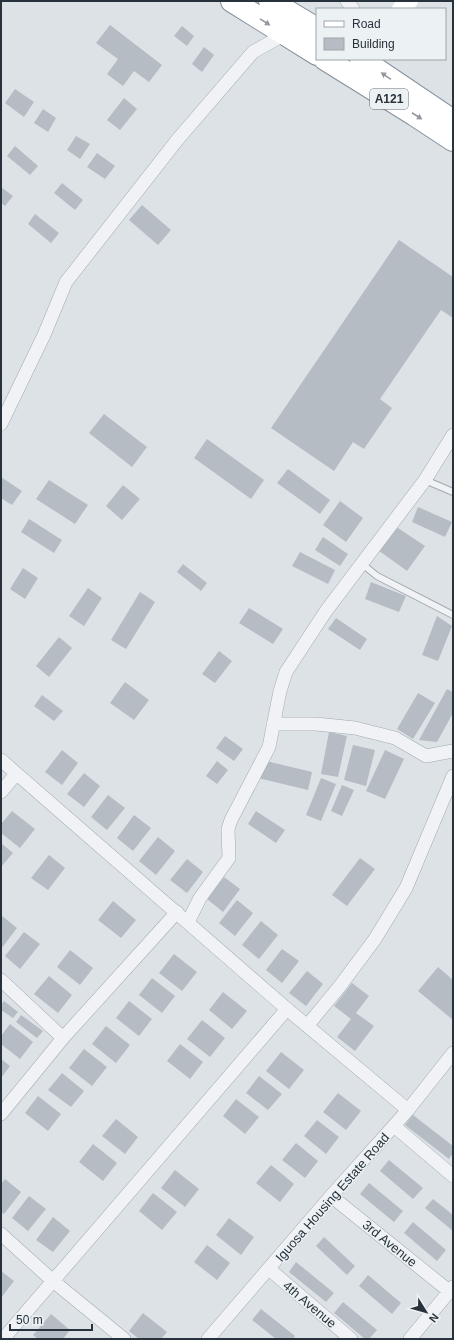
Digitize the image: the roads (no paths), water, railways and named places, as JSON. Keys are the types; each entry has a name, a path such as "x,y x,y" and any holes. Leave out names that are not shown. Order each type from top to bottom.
{"highway":[{"path":"232,1 316,53"},
{"path":"270,1 316,28"},
{"name":"A121","path":"362,60 453,121"},
{"name":"A121","path":"338,62 453,140"}],"street":[{"path":"402,8 410,1"},
{"path":"1,424 44,335 66,282 178,139 253,52 285,34"},
{"path":"188,922 200,898 229,858 228,830 231,820 269,747 286,672 326,611 425,480 453,435"},
{"path":"273,724 316,724 355,728 395,738 426,756 453,751"},
{"path":"1,760 287,1009 408,1110"},
{"path":"1,792 16,774"},
{"path":"307,1026 340,986 375,939 406,888 453,776"},
{"path":"1,1114 63,1038 177,912"},
{"path":"1,980 63,1038"},
{"path":"3,1339 287,1009"},
{"name":"Iguosa Housing Estate Road","path":"212,1338 331,1196 408,1110 453,1053"},
{"path":"394,1126 453,1176"},
{"name":"3rd Avenue","path":"331,1196 451,1289"},
{"path":"1,1234 53,1280 124,1339"},
{"name":"4th Avenue","path":"269,1269 352,1339"},
{"path":"410,1339 451,1289"}],"lane":[{"path":"425,480 453,492"},
{"path":"362,563 377,576 453,615"}]}
